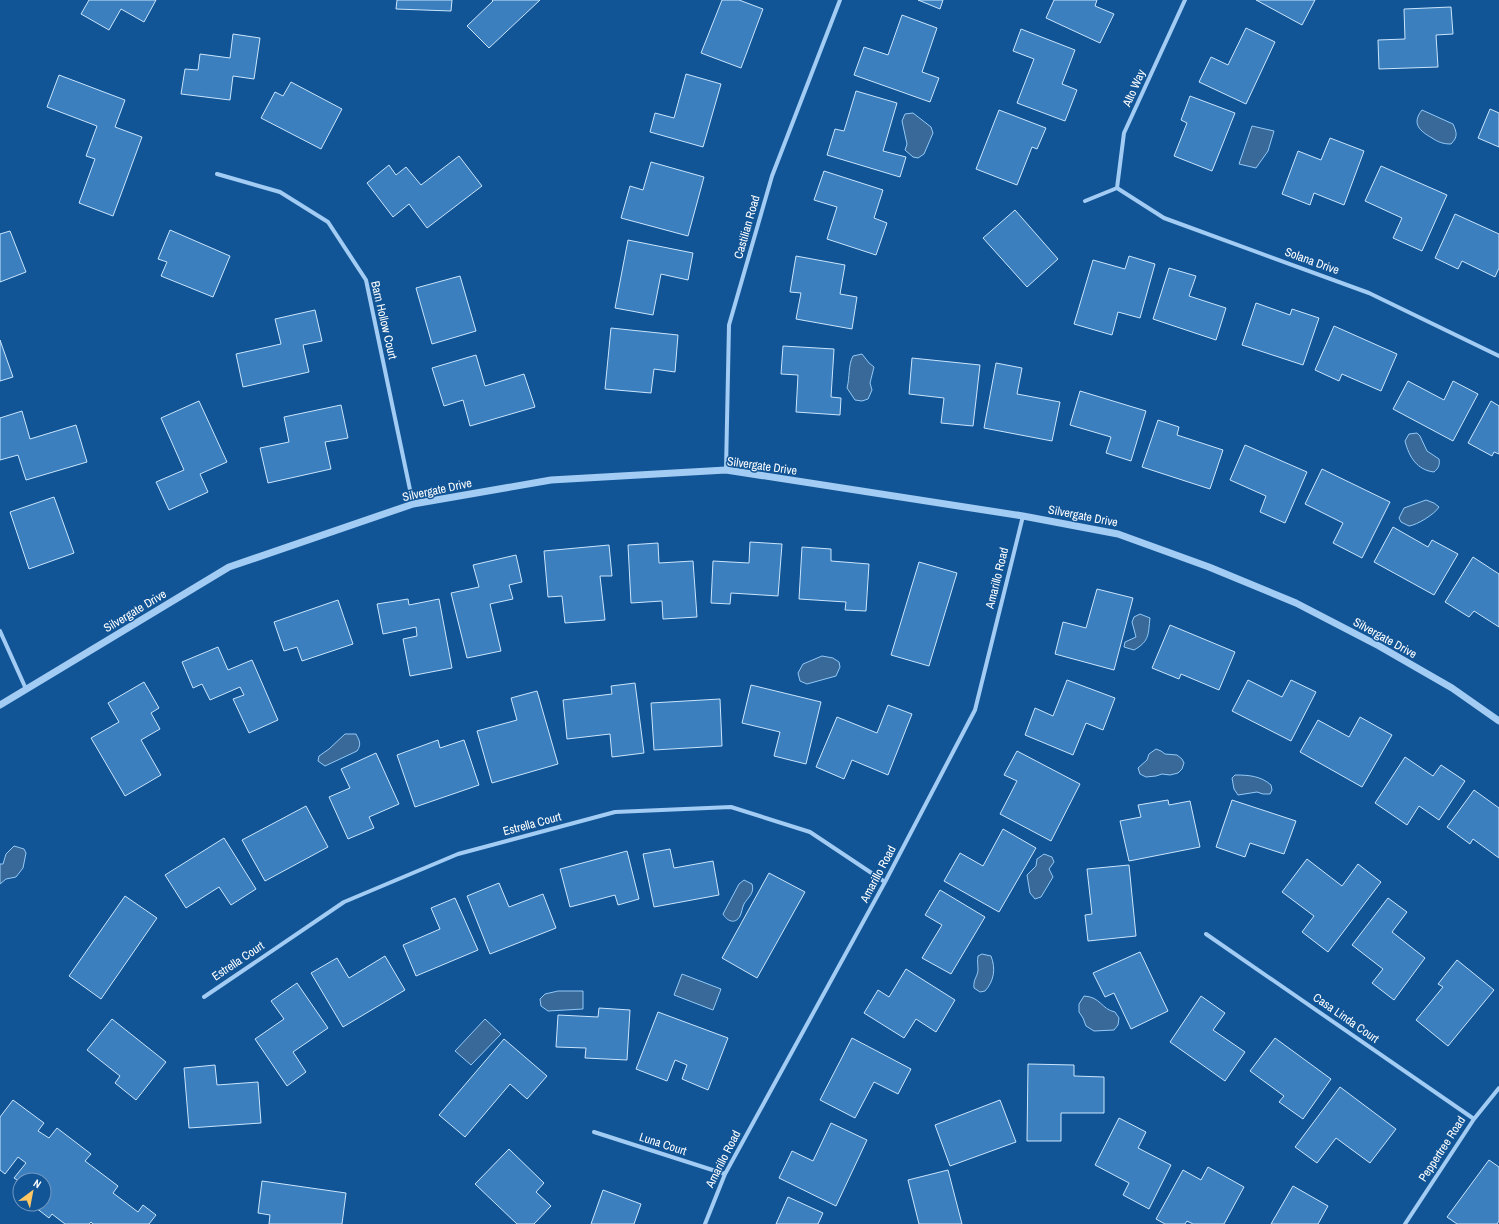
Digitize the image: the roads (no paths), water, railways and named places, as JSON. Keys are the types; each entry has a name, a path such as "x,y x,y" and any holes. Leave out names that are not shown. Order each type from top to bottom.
{"street":[{"name":"Castilian Road","path":"726,470 729,325 772,176 840,0"},
{"name":"Alto Way","path":"1117,188 1124,134 1185,0"},
{"name":"Barn Hollow Court","path":"217,174 280,192 328,222 366,280 413,504"},
{"path":"1084,201 1117,188"},
{"name":"Solana Drive","path":"1117,188 1164,218 1369,293 1499,356"},
{"name":"Silvergate Drive","path":"0,705 229,567 413,504 551,480 726,470 1023,516 1118,534 1210,567 1296,603 1399,657 1452,688 1499,721"},
{"name":"Amarillo Road","path":"705,1224 725,1174 885,882 975,710 1023,516"},
{"path":"0,631 26,689"},
{"name":"Estrella Court","path":"204,997 344,902 458,854 615,812 731,807 810,832 885,882"},
{"name":"Casa Linda Court","path":"1206,934 1474,1119"},
{"name":"Peppertree Road","path":"1405,1224 1474,1119 1499,1088"},
{"name":"Luna Court","path":"594,1132 725,1174"}],"water":[{"path":"1422,110 1453,124 1456,135 1451,144 1439,142 1418,127 1417,119"},
{"path":"913,113 931,127 933,133 924,154 918,158 913,157 905,150 907,144 902,121 905,114"},
{"path":"1252,126 1274,131 1268,151 1256,168 1239,164"},
{"path":"862,354 874,367 870,383 872,390 868,399 862,401 855,400 847,388 851,360 853,356"},
{"path":"1417,433 1427,451 1439,459 1439,466 1434,472 1418,466 1411,457 1405,441 1409,434"},
{"path":"1426,500 1439,507 1437,510 1416,524 1409,526 1401,522 1399,518 1404,508"},
{"path":"1140,614 1150,618 1146,640 1134,650 1124,647 1125,642 1136,637 1132,622 1134,617"},
{"path":"822,656 833,658 839,662 840,667 836,676 807,684 800,681 798,673 803,664"},
{"path":"345,734 356,734 360,744 357,751 325,766 318,761 319,756"},
{"path":"1156,749 1165,754 1177,755 1184,763 1182,769 1178,773 1170,775 1162,774 1146,777 1140,774 1138,768 1147,760 1149,754"},
{"path":"1235,775 1259,778 1271,785 1272,790 1270,794 1257,792 1238,795 1234,789 1232,778"},
{"path":"14,846 24,849 26,853 23,868 16,877 6,879 0,884 0,864 3,864 6,854"},
{"path":"1044,854 1052,857 1054,862 1049,869 1053,877 1041,897 1035,899 1030,893 1027,875 1036,866 1037,859"},
{"path":"744,880 752,884 753,890 744,904 738,919 731,921 723,914 739,884"},
{"path":"982,954 991,956 994,970 988,987 985,991 980,992 974,988 974,985 978,972 978,956"},
{"path":"682,974 721,989 713,1010 674,995"},
{"path":"558,991 583,991 583,1009 548,1011 541,1006 540,999 545,994"},
{"path":"1084,996 1094,998 1115,1012 1119,1018 1118,1025 1114,1030 1094,1031 1086,1026 1079,1012 1079,1004"},
{"path":"485,1019 501,1034 471,1065 455,1051"}]}
